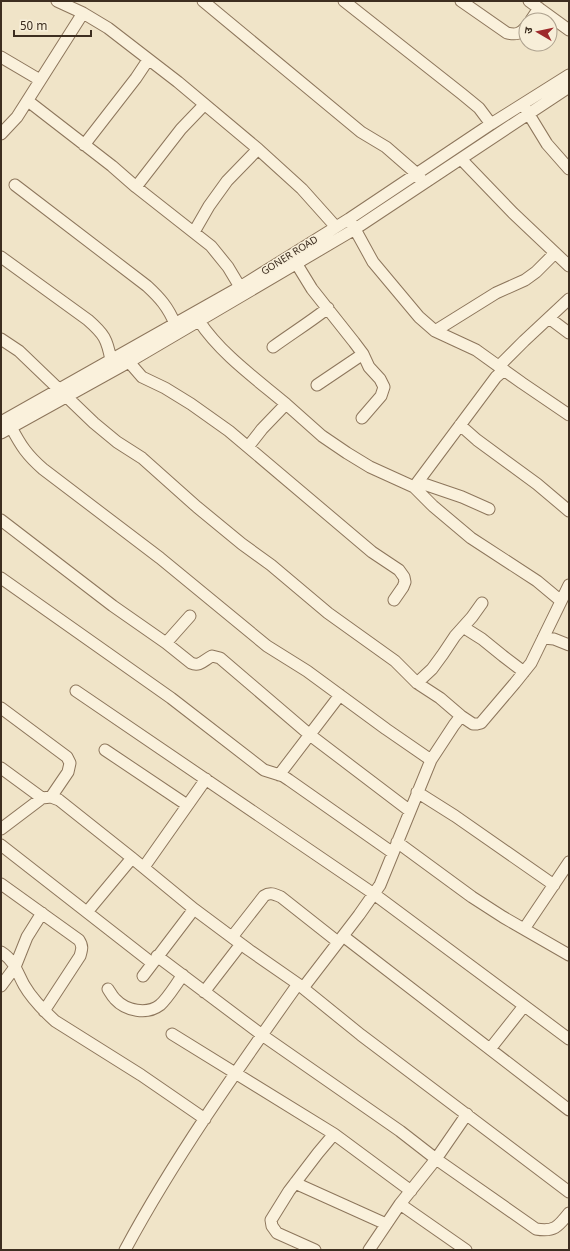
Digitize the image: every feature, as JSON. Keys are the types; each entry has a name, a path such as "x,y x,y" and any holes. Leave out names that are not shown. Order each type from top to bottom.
{"street":[{"path":"57,1 83,13 108,28 178,82 258,149 302,189 336,227"},
{"path":"203,1 361,132 386,147 420,179"},
{"path":"344,1 479,108 491,124"},
{"path":"461,1 507,33 514,35 518,34"},
{"path":"529,1 569,30"},
{"path":"536,12 539,8"},
{"path":"1,134 17,117 28,101 83,13"},
{"path":"1,57 40,80"},
{"path":"84,145 136,78 148,60"},
{"name":"GONER ROAD","path":"1,422 129,362 199,321 242,291 294,259 355,229 491,124 569,75"},
{"name":"GONER ROAD","path":"294,259 336,227 420,179 460,159 569,87"},
{"path":"28,101 112,166 136,187 211,246 228,267 242,291"},
{"path":"136,187 181,129 204,104"},
{"path":"523,104 547,144 569,169"},
{"path":"194,232 209,206 227,181 258,149"},
{"path":"460,159 569,266"},
{"path":"15,185 147,286 160,298 170,312 174,324"},
{"path":"349,219 373,262 419,317 435,331 476,350 569,415"},
{"path":"435,331 496,293 524,280 536,272 555,253"},
{"path":"1,257 100,330 108,344 111,360"},
{"path":"294,259 312,289 363,354 369,367 380,379 384,387 381,396 362,418"},
{"name":"GONER ROAD","path":"1,433 111,360 174,324 242,291"},
{"path":"416,485 524,340 569,299"},
{"path":"273,348 294,331 328,308"},
{"path":"549,318 569,333"},
{"path":"199,321 208,335 218,346 322,436 347,453 370,467 416,485 462,497 489,509"},
{"path":"1,339 19,352 94,423 117,442 142,458 197,507 242,544 271,565 328,613 396,661 417,682 473,724 481,723 531,663 569,585"},
{"path":"316,385 363,354"},
{"path":"129,362 142,377 165,388 191,404 229,431 372,552 399,570 404,577 405,582 394,600"},
{"path":"248,447 262,429 286,404"},
{"path":"460,425 477,440 537,484 569,511"},
{"path":"11,427 29,457 43,469 160,558 267,646 307,671 431,760"},
{"path":"416,485 433,506 472,538 537,581 561,601"},
{"path":"1,520 113,606 195,664 200,664 212,656 220,658 310,735 410,811"},
{"path":"1,578 171,698 264,770 289,780 393,854"},
{"path":"417,682 432,669 455,636 482,603"},
{"path":"166,643 190,616"},
{"path":"462,628 482,639 524,672"},
{"path":"543,638 554,639 569,645"},
{"path":"76,691 374,894 569,1039"},
{"path":"279,775 340,695"},
{"path":"1,708 67,757 70,763 68,772 47,798 1,829"},
{"path":"125,1250 166,1178 235,1072 300,986 341,939 380,885 431,760 461,716"},
{"path":"105,750 187,805"},
{"path":"1,768 47,798 59,800 144,867 194,909 236,941 300,986 361,1035 569,1192"},
{"path":"144,867 206,779"},
{"path":"418,792 554,885"},
{"path":"397,842 478,901 569,955"},
{"path":"1,845 87,912 154,959 183,976 262,1036 400,1131 436,1159 536,1229 547,1231 556,1226 569,1213"},
{"path":"87,912 132,858"},
{"path":"524,929 554,885 567,869"},
{"path":"1,884 79,940 82,944 80,956 44,1011"},
{"path":"204,992 264,896 269,893 274,894 281,897 341,939 490,1049 569,1110"},
{"path":"142,976 194,909"},
{"path":"1,986 15,967 27,937 42,913"},
{"path":"1,952 11,960 25,986 44,1011 55,1021 141,1075 205,1119"},
{"path":"108,989 115,1000 121,1005 132,1010 146,1011 162,1004 183,976"},
{"path":"490,1049 524,1006"},
{"path":"172,1034 334,1134 411,1191"},
{"path":"369,1250 400,1204 436,1159 467,1114"},
{"path":"315,1250 276,1233 272,1226 272,1220 288,1191 334,1134"},
{"path":"295,1182 386,1224"},
{"path":"400,1204 466,1250"}]}
